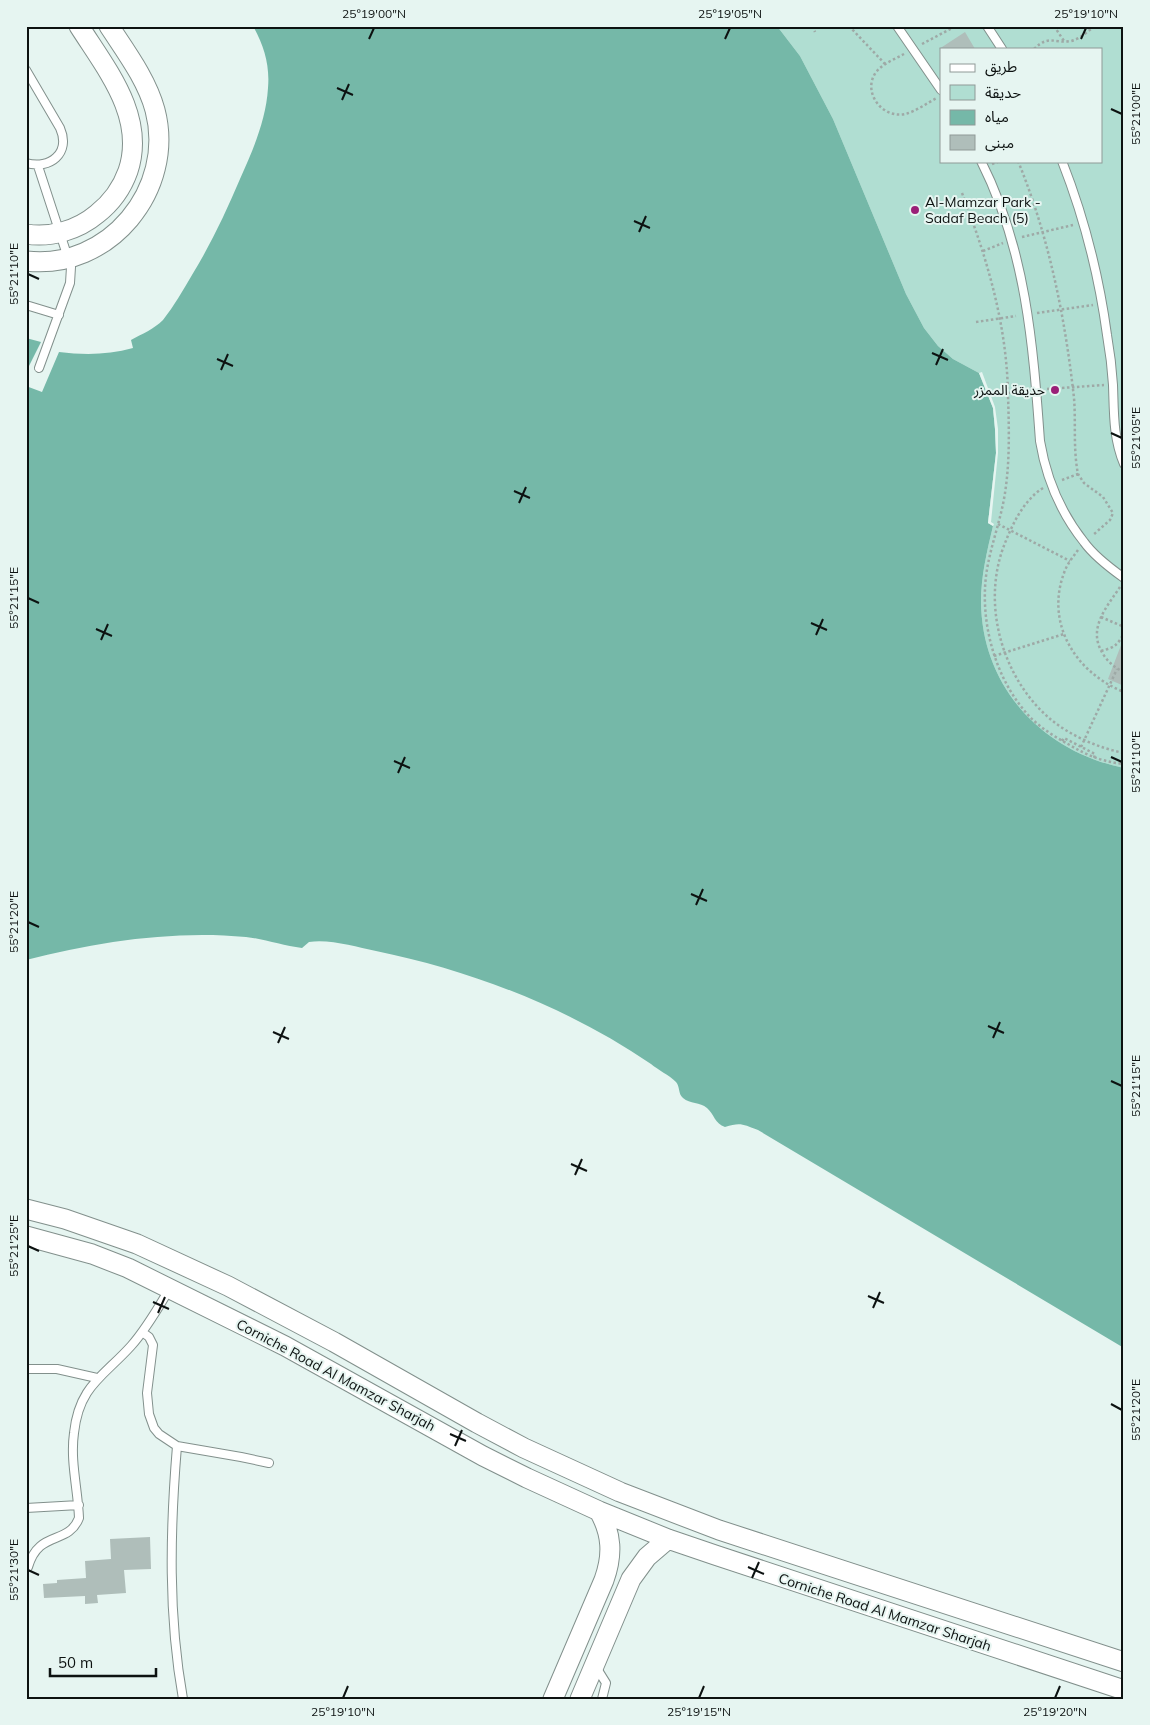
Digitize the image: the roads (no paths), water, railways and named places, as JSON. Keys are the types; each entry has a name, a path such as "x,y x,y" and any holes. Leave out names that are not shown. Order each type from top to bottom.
{"street":[{"path":"26,234 46,235 61,233 85,223 105,207 125,179 133,148 133,132 124,101 80,26"},
{"path":"26,261 49,262 70,258 89,251 108,240 124,226 148,192 159,151 159,130 155,109 148,90 109,26"},
{"name":"Corniche Road Al Mamzar Sharjah","path":"26,1209 101,1231 137,1244 228,1286 334,1342 516,1444 620,1492 718,1530 1124,1662"},
{"name":"Corniche Road Al Mamzar Sharjah","path":"26,1236 92,1254 128,1268 170,1288 293,1351 483,1456 599,1511 668,1539 1124,1690"},
{"path":"170,1288 182,1265"},
{"path":"553,1699 604,1580 610,1560 610,1540 599,1511"},
{"path":"580,1699 631,1579 647,1557 668,1539"}],"lane":[{"path":"897,26 940,89"},
{"path":"987,26 1001,48"},
{"path":"26,70 60,128 63,138 62,148 56,158 48,164 38,166 26,163"},
{"path":"981,162 999,202 1012,239 1028,315 1040,441 1051,483 1067,516 1084,542 1096,556 1124,579"},
{"path":"1062,162 1084,223 1096,268 1112,384 1114,428 1124,464"},
{"path":"38,166 70,258 71,266 70,283 39,368"},
{"path":"26,306 59,315"},
{"path":"28,1567 33,1555 41,1545 52,1538 64,1535 74,1528 79,1518 73,1448 75,1423 83,1400 97,1378 119,1358 142,1332 170,1288"},
{"path":"142,1332 149,1337 153,1345 148,1380 148,1400 151,1421 159,1434 177,1446 269,1464"},
{"path":"26,1369 57,1369 97,1378"},
{"path":"177,1446 173,1497 171,1572 176,1654 183,1699"},
{"path":"26,1508 79,1505"},
{"path":"595,1665 606,1683 602,1699"}],"water":[{"path":"253,26 777,26 800,56 833,119 906,294 924,328 938,346 953,359 979,373 993,408 996,453 988,523 993,526 981,592 984,633 992,661 1005,687 1022,710 1043,730 1067,747 1094,759 1124,768 1124,1348 758,1130 742,1124 722,1126 707,1108 683,1098 673,1079 620,1044 554,1009 484,981 412,959 343,944 317,941 309,942 302,948 253,938 218,935 163,936 135,939 80,948 26,960 26,386 42,392 59,352 96,354 133,348 131,340 163,320 178,298 206,252 224,216 250,157 262,123 267,100 268,71 263,48"},
{"path":"26,338 41,342 26,372"}],"place":[{"name":"Al-Mamzar Park - Sadaf Beach (5)","path":"915,210"},
{"name":"حديقة الممزر","path":"1055,390"}]}
